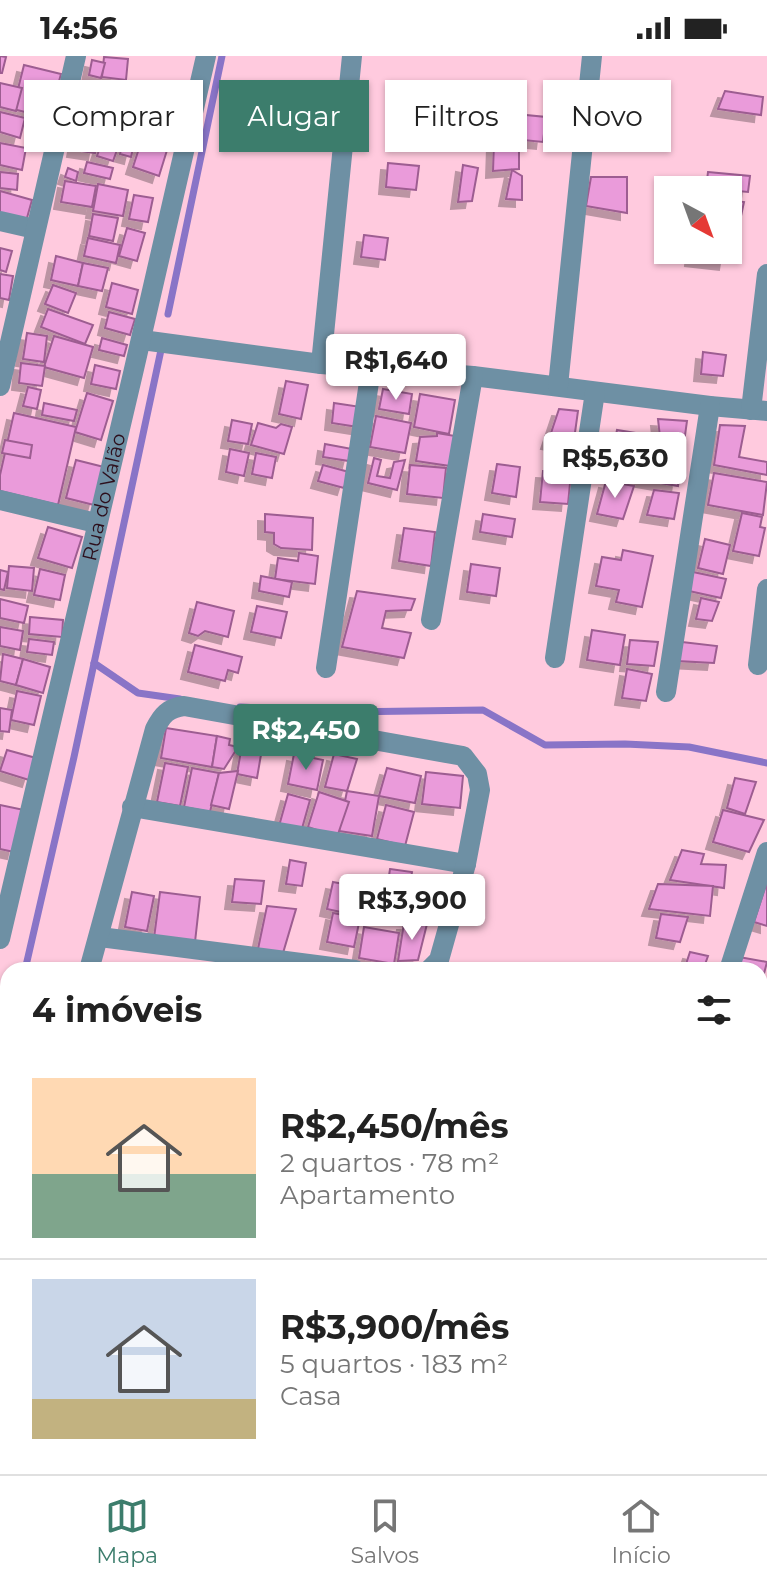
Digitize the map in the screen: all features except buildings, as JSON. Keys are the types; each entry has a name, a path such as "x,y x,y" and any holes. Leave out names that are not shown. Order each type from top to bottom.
{"street":[{"path":"0,386 2,363 76,56"},
{"name":"Rua do Valão","path":"0,939 206,56"},
{"path":"321,364 352,56"},
{"path":"558,386 592,56"},
{"path":"0,221 35,229"},
{"path":"142,340 321,364 473,376 759,411 767,274"},
{"path":"326,668 371,369"},
{"path":"431,620 473,376"},
{"path":"555,658 595,392"},
{"path":"666,692 710,406"},
{"path":"0,500 96,523"},
{"path":"758,665 767,589"},
{"path":"92,962 155,729 163,714 174,707 184,706 463,756 477,774 480,790 466,864 437,962"},
{"path":"132,807 466,864"},
{"path":"732,962 767,852"},
{"path":"100,937 293,962"}],"waterway":[{"path":"168,314 222,56"},
{"path":"27,962 161,350"},
{"path":"94,663 138,693 180,699"},
{"path":"240,707 344,712 483,710 545,745 689,747 767,763"}]}
